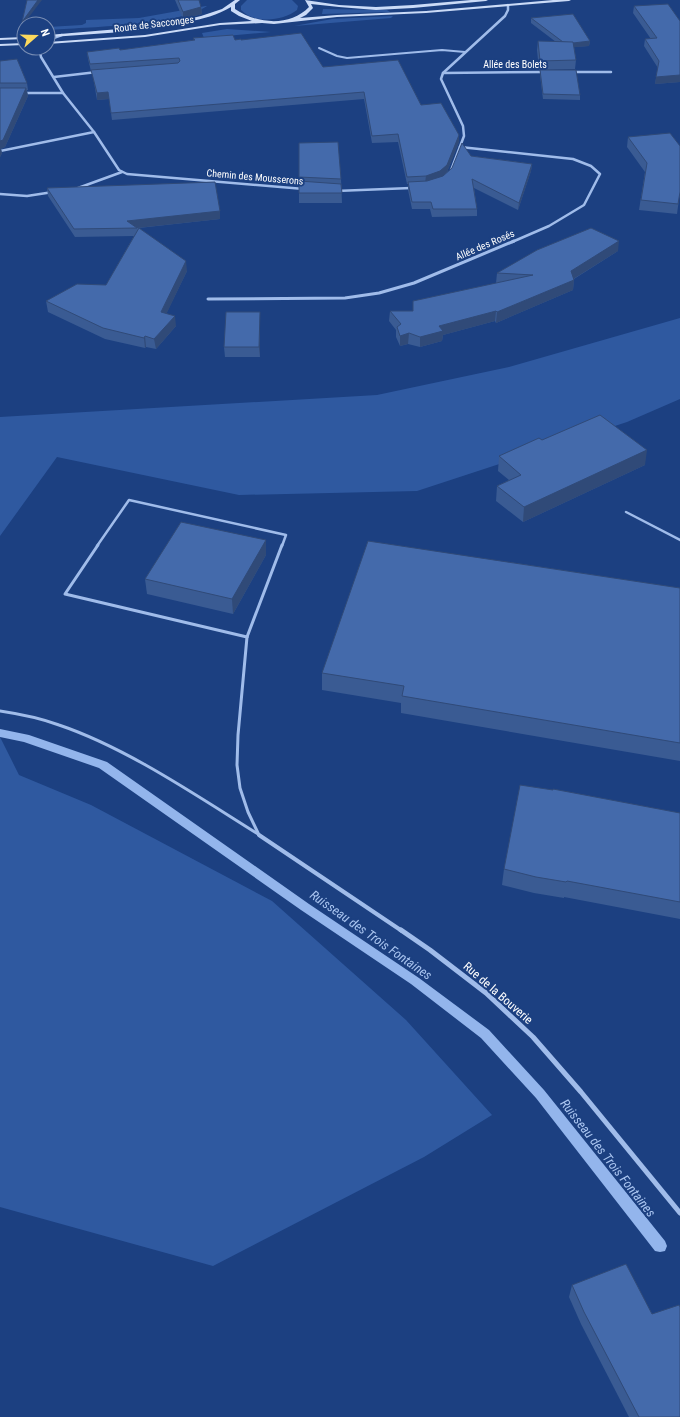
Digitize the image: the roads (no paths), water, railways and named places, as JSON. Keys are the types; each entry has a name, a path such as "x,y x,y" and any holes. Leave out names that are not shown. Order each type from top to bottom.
{"street":[{"name":"Route de Sacconges","path":"56,35 142,28 171,24 222,11 238,0"},
{"path":"308,1 340,6 366,7 416,6 486,0"},
{"path":"233,4 233,10 239,16 249,20 262,22 569,0"},
{"path":"288,21 299,18 307,13 311,7 308,1"},
{"path":"445,177 449,174 464,136 463,126 441,79 443,72 505,16 508,10 508,5"},
{"name":"Route de Sacconges","path":"56,43 145,36 220,24 262,22"},
{"path":"56,37 62,34"},
{"path":"0,39 16,38"},
{"path":"0,45 16,44"},
{"path":"41,56 63,93 94,132 115,166 122,172 95,183 73,189"},
{"path":"54,77 101,72"},
{"name":"Allée des Bolets","path":"443,72 547,72"},
{"name":"Allée des Bolets","path":"563,72 611,72"},
{"path":"16,93 63,93"},
{"path":"0,151 94,132"},
{"name":"Allée des Rosés","path":"208,300 345,298 379,293 414,283 555,222 584,205 600,174 597,169 588,163 573,159 460,147"},
{"name":"Chemin des Mousserons","path":"122,172 127,174 309,189"},
{"path":"333,191 414,187"},
{"path":"0,194 27,196 58,191"},
{"name":"Rue de la Bouverie","path":"259,835 430,950 486,993 533,1037 581,1092 680,1213"}],"lane":[{"path":"319,48 337,56 347,58 442,50 465,52"},
{"path":"247,637 66,594 129,500 286,535 247,637 237,765 240,788 248,812 259,835"},
{"path":"626,512 680,540"},
{"path":"0,711 26,715 66,727 106,746 168,778 259,835"}],"waterway":[{"name":"Ruisseau des Trois Fontaines","path":"0,733 25,738 103,765 305,907 415,981 485,1034 540,1094 660,1246"}]}
